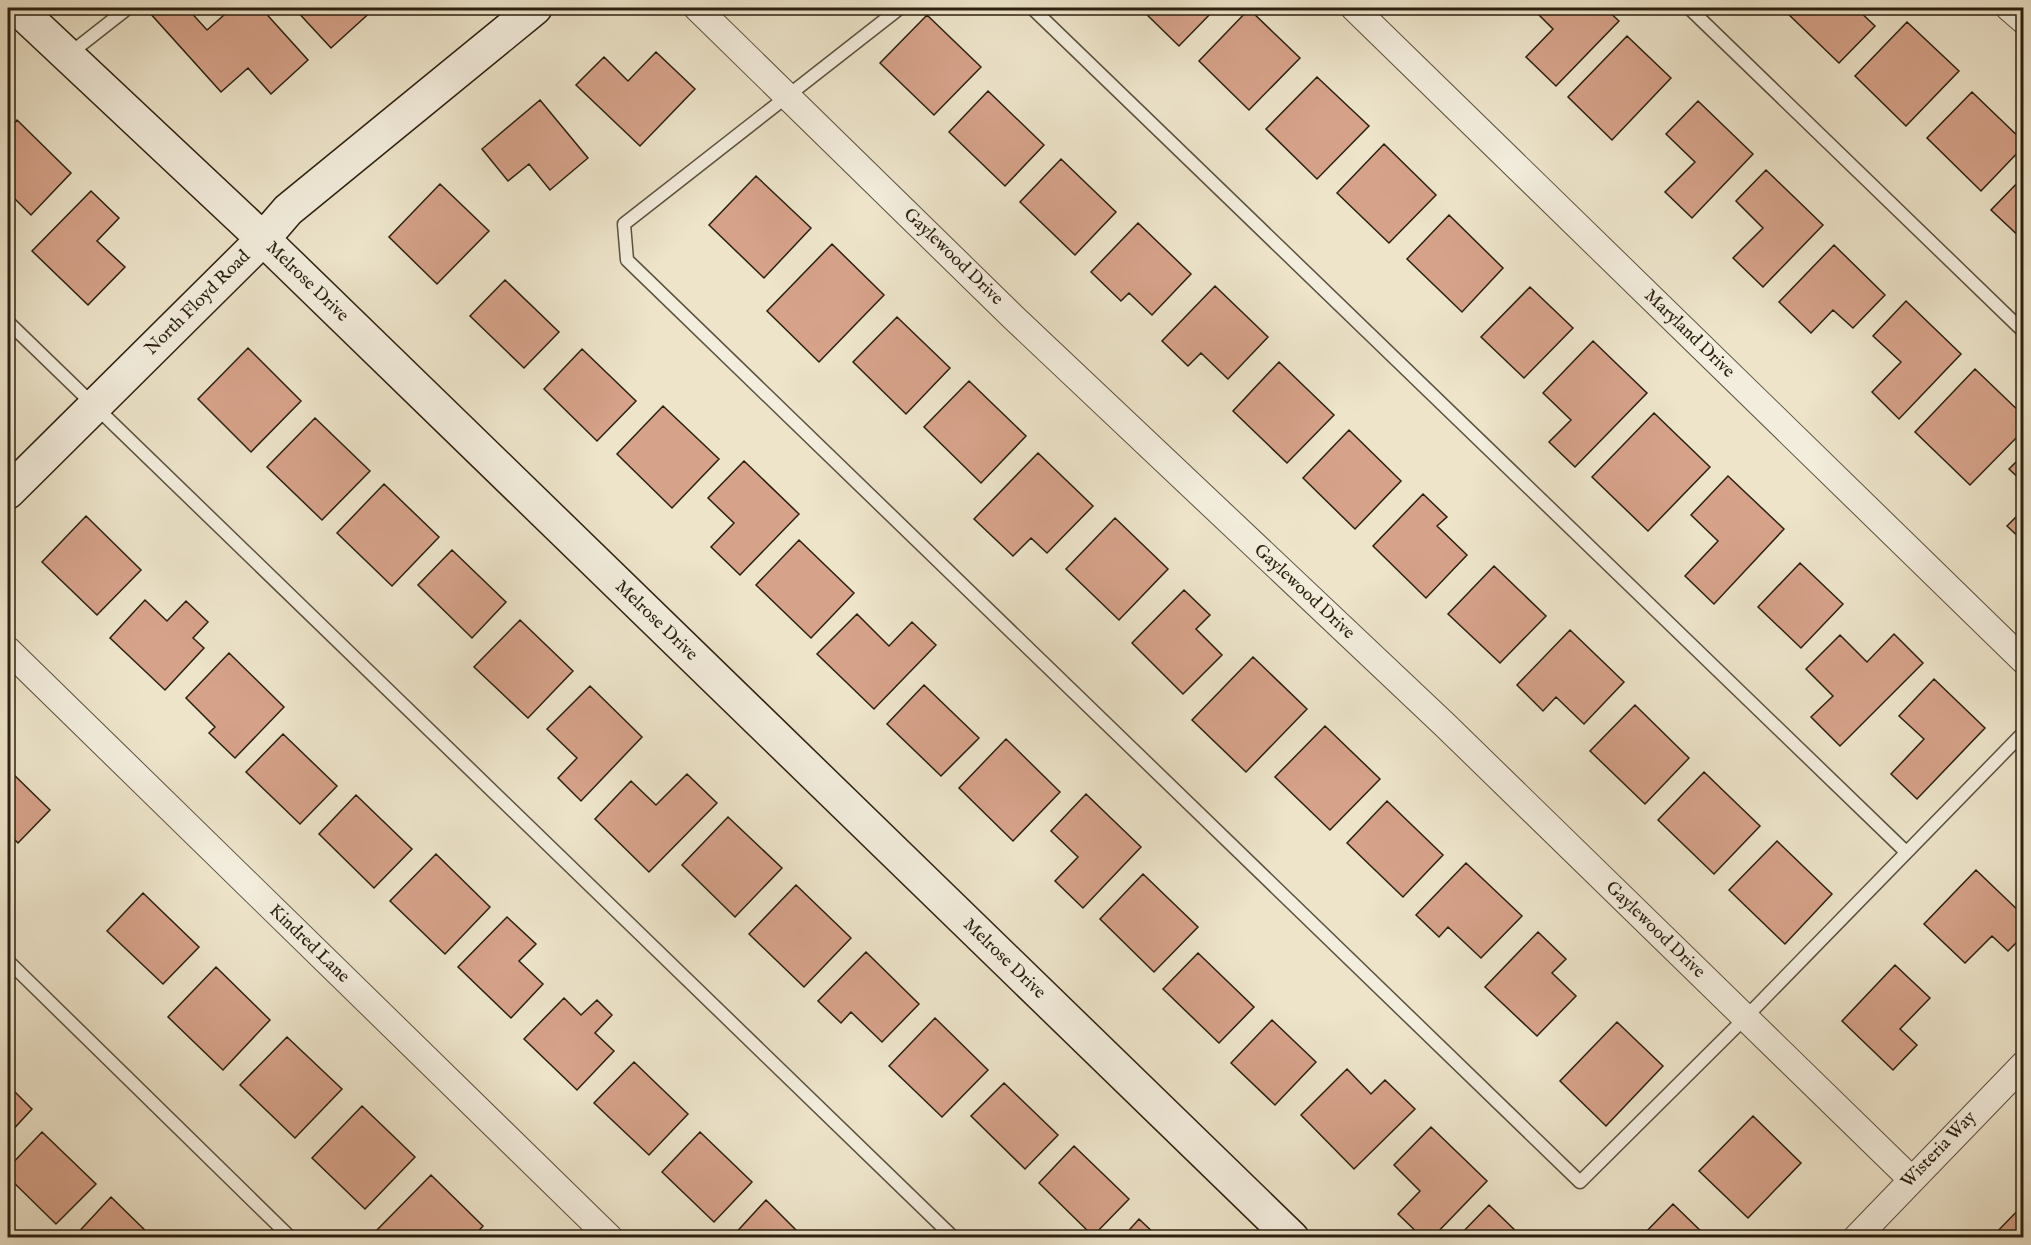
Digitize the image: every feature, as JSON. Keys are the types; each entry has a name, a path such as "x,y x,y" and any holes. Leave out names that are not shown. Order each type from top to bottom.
{"street":[{"name":"Melrose Drive","path":"17,8 262,239 1292,1238"},
{"name":"North Floyd Road","path":"8,492 262,239 288,210 535,8"},
{"name":"Gaylewood Drive","path":"697,8 1013,317 1445,725 1911,1179"},
{"name":"Maryland Drive","path":"1354,8 2024,661"},
{"path":"2009,8 2024,21"},
{"name":"Kindred Lane","path":"8,650 610,1238"},
{"name":"Wisteria Way","path":"1856,1238 2024,1064"}],"lane":[{"path":"68,55 128,8"},
{"path":"900,8 624,224 627,260 1580,1182 1745,1018 2024,732"},
{"path":"1032,8 1906,852"},
{"path":"1689,8 2024,332"},
{"path":"8,322 954,1238"},
{"path":"8,961 291,1238"}],"building":[{"path":"154,8 187,8 207,30 232,8 261,8 308,60 271,94 248,68 221,92 149,12"},
{"path":"294,8 375,8 331,48"},
{"path":"1140,8 1216,8 1179,46"},
{"path":"1532,8 1605,8 1619,21 1556,86 1526,57 1553,29"},
{"path":"1788,8 1856,8 1875,26 1839,63 1785,11"},
{"path":"1249,9 1300,58 1249,110 1199,61"},
{"path":"927,15 981,67 934,115 880,63"},
{"path":"1907,22 1959,71 1906,126 1855,76"},
{"path":"1627,36 1671,78 1612,140 1568,97"},
{"path":"656,52 695,89 640,146 576,85 604,57 628,81"},
{"path":"1317,77 1369,126 1317,179 1266,129"},
{"path":"988,91 1044,145 1005,186 949,132"},
{"path":"1972,92 2024,142 2024,146 1981,191 1927,138"},
{"path":"540,100 588,158 550,190 529,164 508,181 482,149"},
{"path":"1698,101 1753,154 1692,218 1665,192 1695,162 1666,134"},
{"path":"17,120 71,173 31,215 8,192 8,130"},
{"path":"1384,144 1436,195 1389,243 1337,193"},
{"path":"1061,159 1116,212 1075,255 1020,202"},
{"path":"1766,170 1823,225 1763,287 1733,258 1763,228 1736,201"},
{"path":"756,176 811,228 764,278 709,225"},
{"path":"2024,176 2024,241 1991,210"},
{"path":"440,184 489,231 437,284 389,237"},
{"path":"91,191 119,218 97,241 125,267 88,305 32,251"},
{"path":"1449,215 1503,268 1462,312 1407,259"},
{"path":"1138,223 1191,274 1152,315 1129,293 1121,301 1091,272"},
{"path":"832,244 884,295 819,362 767,311"},
{"path":"1834,245 1885,295 1853,328 1833,310 1811,333 1779,302"},
{"path":"505,280 559,332 524,368 470,316"},
{"path":"1215,286 1268,337 1228,379 1201,353 1188,366 1162,341"},
{"path":"1530,287 1573,328 1524,378 1481,337"},
{"path":"1906,301 1961,354 1899,419 1872,392 1901,362 1873,336"},
{"path":"897,317 950,368 906,414 853,362"},
{"path":"1593,341 1647,393 1575,467 1549,442 1571,420 1543,393"},
{"path":"248,348 301,401 251,452 198,399"},
{"path":"582,349 636,401 597,441 544,389"},
{"path":"1279,362 1334,415 1287,463 1233,411"},
{"path":"1975,369 2024,416 2024,430 1970,485 1915,432"},
{"path":"969,381 1026,436 981,483 924,427"},
{"path":"663,406 719,459 672,508 617,454"},
{"path":"1654,413 1710,467 1648,531 1592,477"},
{"path":"315,418 370,471 322,520 267,467"},
{"path":"1349,430 1401,481 1355,529 1303,478"},
{"path":"1038,453 1093,506 1047,553 1031,538 1013,556 974,519"},
{"path":"2024,454 2024,483 2009,469"},
{"path":"744,461 799,514 740,575 711,547 734,523 708,498"},
{"path":"1728,476 1784,529 1714,604 1685,576 1718,541 1691,515"},
{"path":"384,484 439,537 392,586 337,533"},
{"path":"1423,494 1447,517 1437,526 1467,555 1426,598 1373,546"},
{"path":"2024,509 2024,542 2007,526"},
{"path":"86,516 141,570 97,615 42,562"},
{"path":"1115,518 1168,569 1119,620 1066,569"},
{"path":"799,540 854,593 811,638 756,585"},
{"path":"452,550 506,602 472,638 418,585"},
{"path":"1800,563 1843,604 1801,648 1758,607"},
{"path":"1494,566 1546,616 1500,663 1448,614"},
{"path":"1184,590 1210,615 1196,629 1222,655 1183,694 1132,643"},
{"path":"145,600 167,621 186,601 208,622 193,638 204,648 165,690 110,638"},
{"path":"857,614 889,646 912,622 936,645 874,709 817,654"},
{"path":"520,620 573,671 528,718 474,667"},
{"path":"1570,630 1624,682 1584,724 1556,697 1543,711 1517,685"},
{"path":"1894,634 1923,663 1840,746 1811,717 1833,696 1806,669 1840,635 1867,662"},
{"path":"229,653 284,707 235,758 209,733 215,727 186,698"},
{"path":"1253,657 1307,709 1246,772 1192,720"},
{"path":"1934,679 1985,728 1917,799 1891,774 1924,739 1899,716"},
{"path":"924,685 979,738 941,776 887,724"},
{"path":"590,686 642,737 581,801 558,778 577,758 547,729"},
{"path":"1635,705 1689,758 1645,804 1590,751"},
{"path":"1325,726 1380,779 1330,830 1275,777"},
{"path":"283,734 337,786 300,824 246,772"},
{"path":"1006,739 1060,792 1013,841 959,788"},
{"path":"8,769 50,810 18,843 8,833"},
{"path":"1704,772 1760,826 1714,874 1658,820"},
{"path":"687,774 717,803 649,872 595,819 631,781 656,805"},
{"path":"1086,794 1141,847 1083,908 1055,881 1078,857 1051,831"},
{"path":"356,795 412,849 374,888 319,834"},
{"path":"1387,801 1443,855 1403,897 1347,843"},
{"path":"728,817 782,868 735,917 682,865"},
{"path":"1777,841 1832,894 1785,944 1729,890"},
{"path":"436,854 490,907 445,954 390,901"},
{"path":"1466,863 1522,916 1481,958 1448,927 1439,937 1416,915"},
{"path":"1976,870 2024,916 2024,935 2008,951 1992,936 1965,963 1924,924"},
{"path":"1143,874 1198,927 1154,972 1100,919"},
{"path":"796,885 851,938 804,987 749,934"},
{"path":"143,893 199,947 163,984 107,931"},
{"path":"507,917 536,944 519,961 543,984 511,1018 458,967"},
{"path":"1538,932 1566,959 1552,973 1576,996 1537,1036 1485,987"},
{"path":"866,952 919,1004 882,1042 851,1012 841,1023 818,1001"},
{"path":"1198,953 1254,1007 1219,1043 1163,989"},
{"path":"1895,965 1930,998 1900,1029 1917,1045 1893,1070 1842,1021"},
{"path":"216,967 270,1020 223,1070 168,1017"},
{"path":"564,998 581,1015 597,1000 612,1015 595,1033 614,1051 577,1090 524,1039"},
{"path":"935,1018 988,1070 942,1117 889,1066"},
{"path":"1272,1020 1316,1062 1275,1105 1231,1063"},
{"path":"1617,1022 1663,1066 1606,1126 1560,1081"},
{"path":"287,1037 342,1089 295,1138 240,1085"},
{"path":"634,1062 688,1114 649,1155 594,1103"},
{"path":"1347,1069 1371,1094 1385,1080 1415,1109 1354,1169 1301,1115"},
{"path":"1004,1083 1058,1135 1025,1169 971,1116"},
{"path":"8,1085 32,1109 8,1135"},
{"path":"362,1106 415,1157 365,1209 312,1158"},
{"path":"1753,1116 1801,1163 1748,1218 1699,1171"},
{"path":"1431,1127 1487,1181 1432,1238 1423,1238 1398,1214 1420,1191 1394,1165"},
{"path":"42,1132 96,1184 56,1224 8,1177 8,1168"},
{"path":"700,1132 752,1182 714,1222 662,1172"},
{"path":"1074,1146 1129,1199 1093,1236 1039,1183"},
{"path":"431,1175 483,1226 472,1238 383,1238 376,1231"},
{"path":"111,1197 153,1238 73,1238"},
{"path":"766,1200 804,1238 731,1238"},
{"path":"1673,1204 1708,1238 1640,1238"},
{"path":"2024,1204 2024,1238 1991,1238"},
{"path":"1489,1205 1523,1238 1457,1238"},
{"path":"1139,1219 1159,1238 1122,1238"}]}
